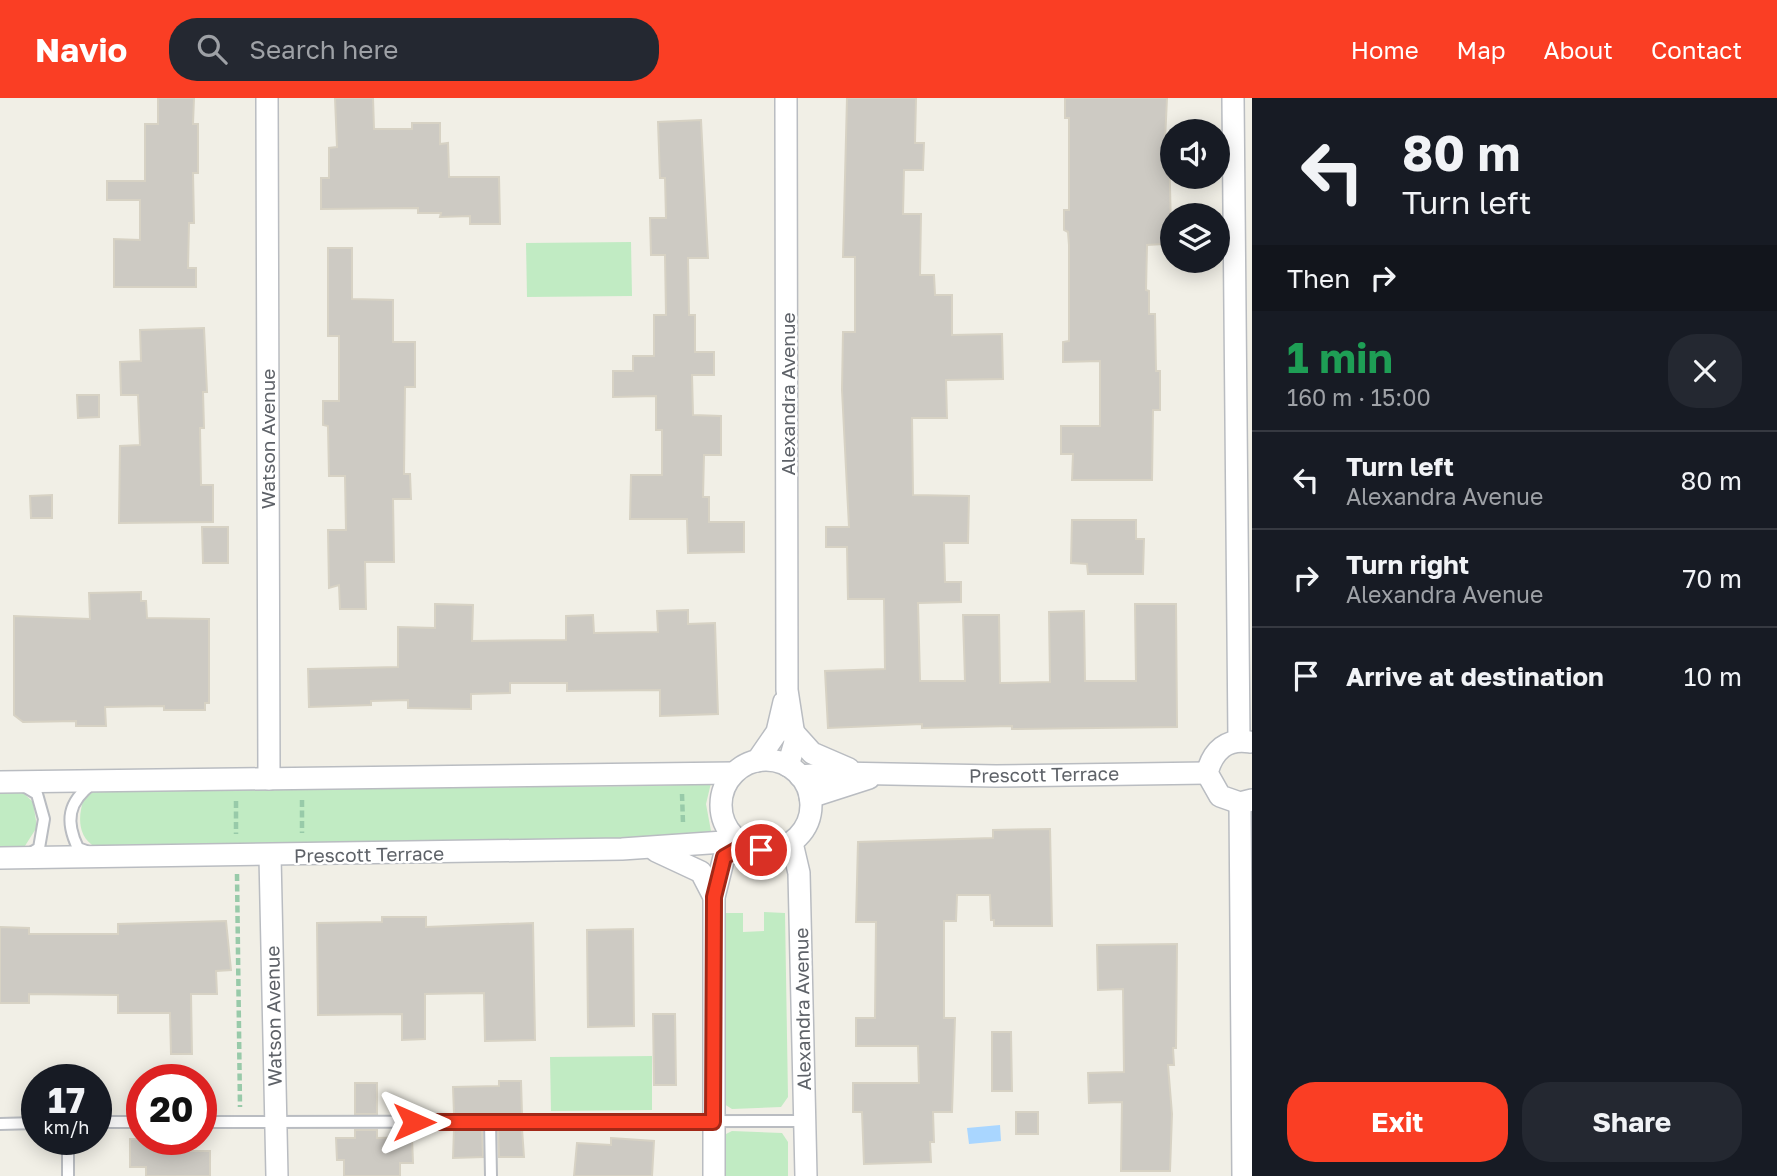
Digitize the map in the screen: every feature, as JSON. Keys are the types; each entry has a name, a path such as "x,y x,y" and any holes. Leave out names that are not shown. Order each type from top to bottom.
{"street":[{"name":"Watson Avenue","path":"267,98 269,779"},
{"name":"Alexandra Avenue","path":"786,98 788,690 795,742 794,771"},
{"path":"1233,98 1245,742 1219,749 1212,757 1207,773 1220,796 1246,802 1243,1176"},
{"name":"Alexandra Avenue","path":"757,761 777,732 788,690"},
{"path":"794,733 812,753 871,774"},
{"path":"757,761 778,761 794,771 810,797 808,821 792,843 769,850 741,843 724,820 722,808 727,783 734,774 757,761"},
{"name":"Prescott Terrace","path":"794,771 871,774 1207,773"},
{"path":"8,782 734,774"},
{"name":"Prescott Terrace","path":"810,797 871,774"},
{"path":"714,1176 714,897 724,857 741,843"},
{"name":"Prescott Terrace","path":"0,858 270,856 648,848 741,843"},
{"name":"Alexandra Avenue","path":"792,843 799,873 806,1176"},
{"path":"648,848 701,872 714,897"},
{"name":"Watson Avenue","path":"270,856 277,1176"}],"lane":[{"path":"95,781 78,794 70,820 78,848 101,858"},
{"path":"8,782 37,794 44,819 39,848 23,858"},
{"path":"217,1122 805,1121"},
{"path":"491,1122 491,1176"},
{"path":"0,1124 21,1123"},
{"path":"68,1155 68,1176"}],"path":[{"path":"682,786 682,825"},
{"path":"302,789 302,845"},
{"path":"236,790 236,846"},
{"path":"237,870 240,1109"}],"green space":[{"path":"631,242 632,296 527,297 526,243"},
{"path":"711,783 706,804 711,831 705,838 95,847 85,837 80,825 84,798 95,791 656,786"},
{"path":"0,792 22,792 33,802 37,827 23,849 0,849"},
{"path":"764,912 785,913 788,1097 781,1107 732,1109 724,1104 720,913 743,913 743,932 764,931"},
{"path":"652,1056 652,1110 551,1111 550,1057"},
{"path":"732,1131 782,1133 788,1142 788,1176 722,1176 722,1136"}],"water":[{"path":"1000,1125 1001,1141 969,1144 967,1128"}],"building":[{"path":"158,98 194,98 193,124 198,124 198,173 193,173 194,223 189,223 188,268 196,268 196,287 114,287 114,239 140,240 140,200 107,200 107,181 145,181 145,124 158,124"},
{"path":"335,98 373,98 374,129 412,129 412,123 440,123 440,144 448,143 449,177 499,177 500,224 470,224 470,216 440,217 441,213 418,213 418,208 321,209 321,178 329,178 329,148 337,147"},
{"path":"847,98 916,98 915,143 924,143 923,170 904,170 903,214 921,214 920,275 934,275 935,295 952,295 952,335 1002,334 1003,379 946,380 947,418 912,418 913,495 969,496 968,543 944,543 945,582 961,582 961,602 918,603 920,681 965,681 963,615 999,615 1000,683 1050,682 1049,612 1084,611 1085,681 1136,681 1135,604 1176,604 1177,727 922,728 922,724 828,728 825,671 885,669 884,599 848,599 847,547 826,547 826,527 849,527 842,390 843,332 855,332 855,257 843,257"},
{"path":"1065,98 1167,98 1166,119 1160,119 1160,189 1170,189 1170,203 1160,203 1160,244 1147,245 1146,290 1149,291 1149,314 1155,314 1156,371 1160,371 1160,410 1153,410 1152,480 1072,480 1073,454 1061,454 1061,426 1100,426 1100,361 1063,362 1063,342 1069,341 1069,245 1068,232 1064,230 1064,210 1069,210 1069,118 1065,118"},
{"path":"701,120 708,258 688,258 689,315 695,315 695,352 714,352 714,375 692,375 693,415 721,416 721,455 704,455 703,497 709,497 709,522 744,522 744,552 688,553 687,519 630,519 631,475 662,475 662,430 656,430 656,396 613,397 613,371 633,371 633,356 654,356 654,315 666,315 665,255 651,255 650,218 666,218 665,178 660,178 658,122"},
{"path":"328,248 352,248 352,299 393,300 393,342 415,342 415,387 405,387 404,474 410,474 411,499 393,499 394,562 365,562 366,609 340,609 339,585 329,588 328,530 346,530 345,476 329,476 328,426 323,425 323,401 339,401 339,336 328,336"},
{"path":"204,328 207,392 203,392 204,428 200,428 201,485 213,485 213,522 119,523 120,446 140,445 138,395 121,395 120,362 141,361 140,330"},
{"path":"77,395 99,395 99,417 78,418"},
{"path":"52,495 52,518 31,518 30,496"},
{"path":"1072,520 1136,520 1136,539 1144,539 1143,574 1088,574 1087,564 1071,563"},
{"path":"202,527 228,527 228,563 203,563"},
{"path":"141,592 141,601 146,601 147,618 209,619 209,703 205,703 205,710 164,710 164,706 105,707 106,726 76,726 76,721 23,722 14,715 14,616 90,619 89,593"},
{"path":"435,604 473,605 472,641 566,640 566,616 593,615 594,633 658,632 657,611 688,610 688,624 715,623 718,714 660,716 660,690 567,691 567,683 510,683 510,693 471,694 471,709 408,708 408,700 371,701 371,705 309,707 308,669 398,667 398,627 435,628"},
{"path":"1050,829 1052,926 994,926 994,920 991,920 990,895 957,895 956,921 944,921 944,1018 955,1018 952,1112 933,1112 934,1142 930,1142 931,1162 864,1164 862,1112 853,1112 853,1083 919,1083 918,1046 856,1046 856,1018 875,1018 876,922 856,922 858,842 993,838 993,830"},
{"path":"382,917 426,917 426,927 533,923 535,1040 485,1041 484,993 425,994 425,1039 402,1040 402,1014 318,1015 317,923 382,922"},
{"path":"226,921 231,970 216,971 217,994 191,994 192,1054 171,1054 170,1013 118,1013 118,995 29,994 29,1003 0,1003 0,927 29,928 29,934 118,934 118,924"},
{"path":"633,929 634,1026 588,1027 587,930"},
{"path":"1177,944 1176,1048 1173,1048 1174,1065 1168,1065 1172,1114 1170,1171 1121,1171 1122,1102 1089,1103 1088,1073 1124,1072 1123,989 1098,990 1097,945"},
{"path":"653,1014 675,1014 676,1085 654,1085"},
{"path":"992,1032 1011,1032 1012,1091 992,1091"},
{"path":"499,1081 521,1081 522,1114 454,1114 453,1087 499,1086"},
{"path":"355,1083 377,1083 377,1114 355,1114"},
{"path":"1016,1112 1038,1112 1038,1134 1016,1134"},
{"path":"454,1129 482,1129 483,1157 453,1158"},
{"path":"498,1129 522,1129 524,1157 499,1157"},
{"path":"355,1130 377,1130 377,1138 412,1137 413,1163 400,1163 400,1176 344,1176 344,1160 337,1160 336,1138 355,1138"},
{"path":"611,1138 654,1141 652,1176 574,1176 577,1143 611,1145"},
{"path":"130,1155 210,1155 210,1176 146,1176 146,1167 130,1167"}],"route":[{"path":"414,1122 713,1122 714,897 724,857 745,845 761,850"}]}
